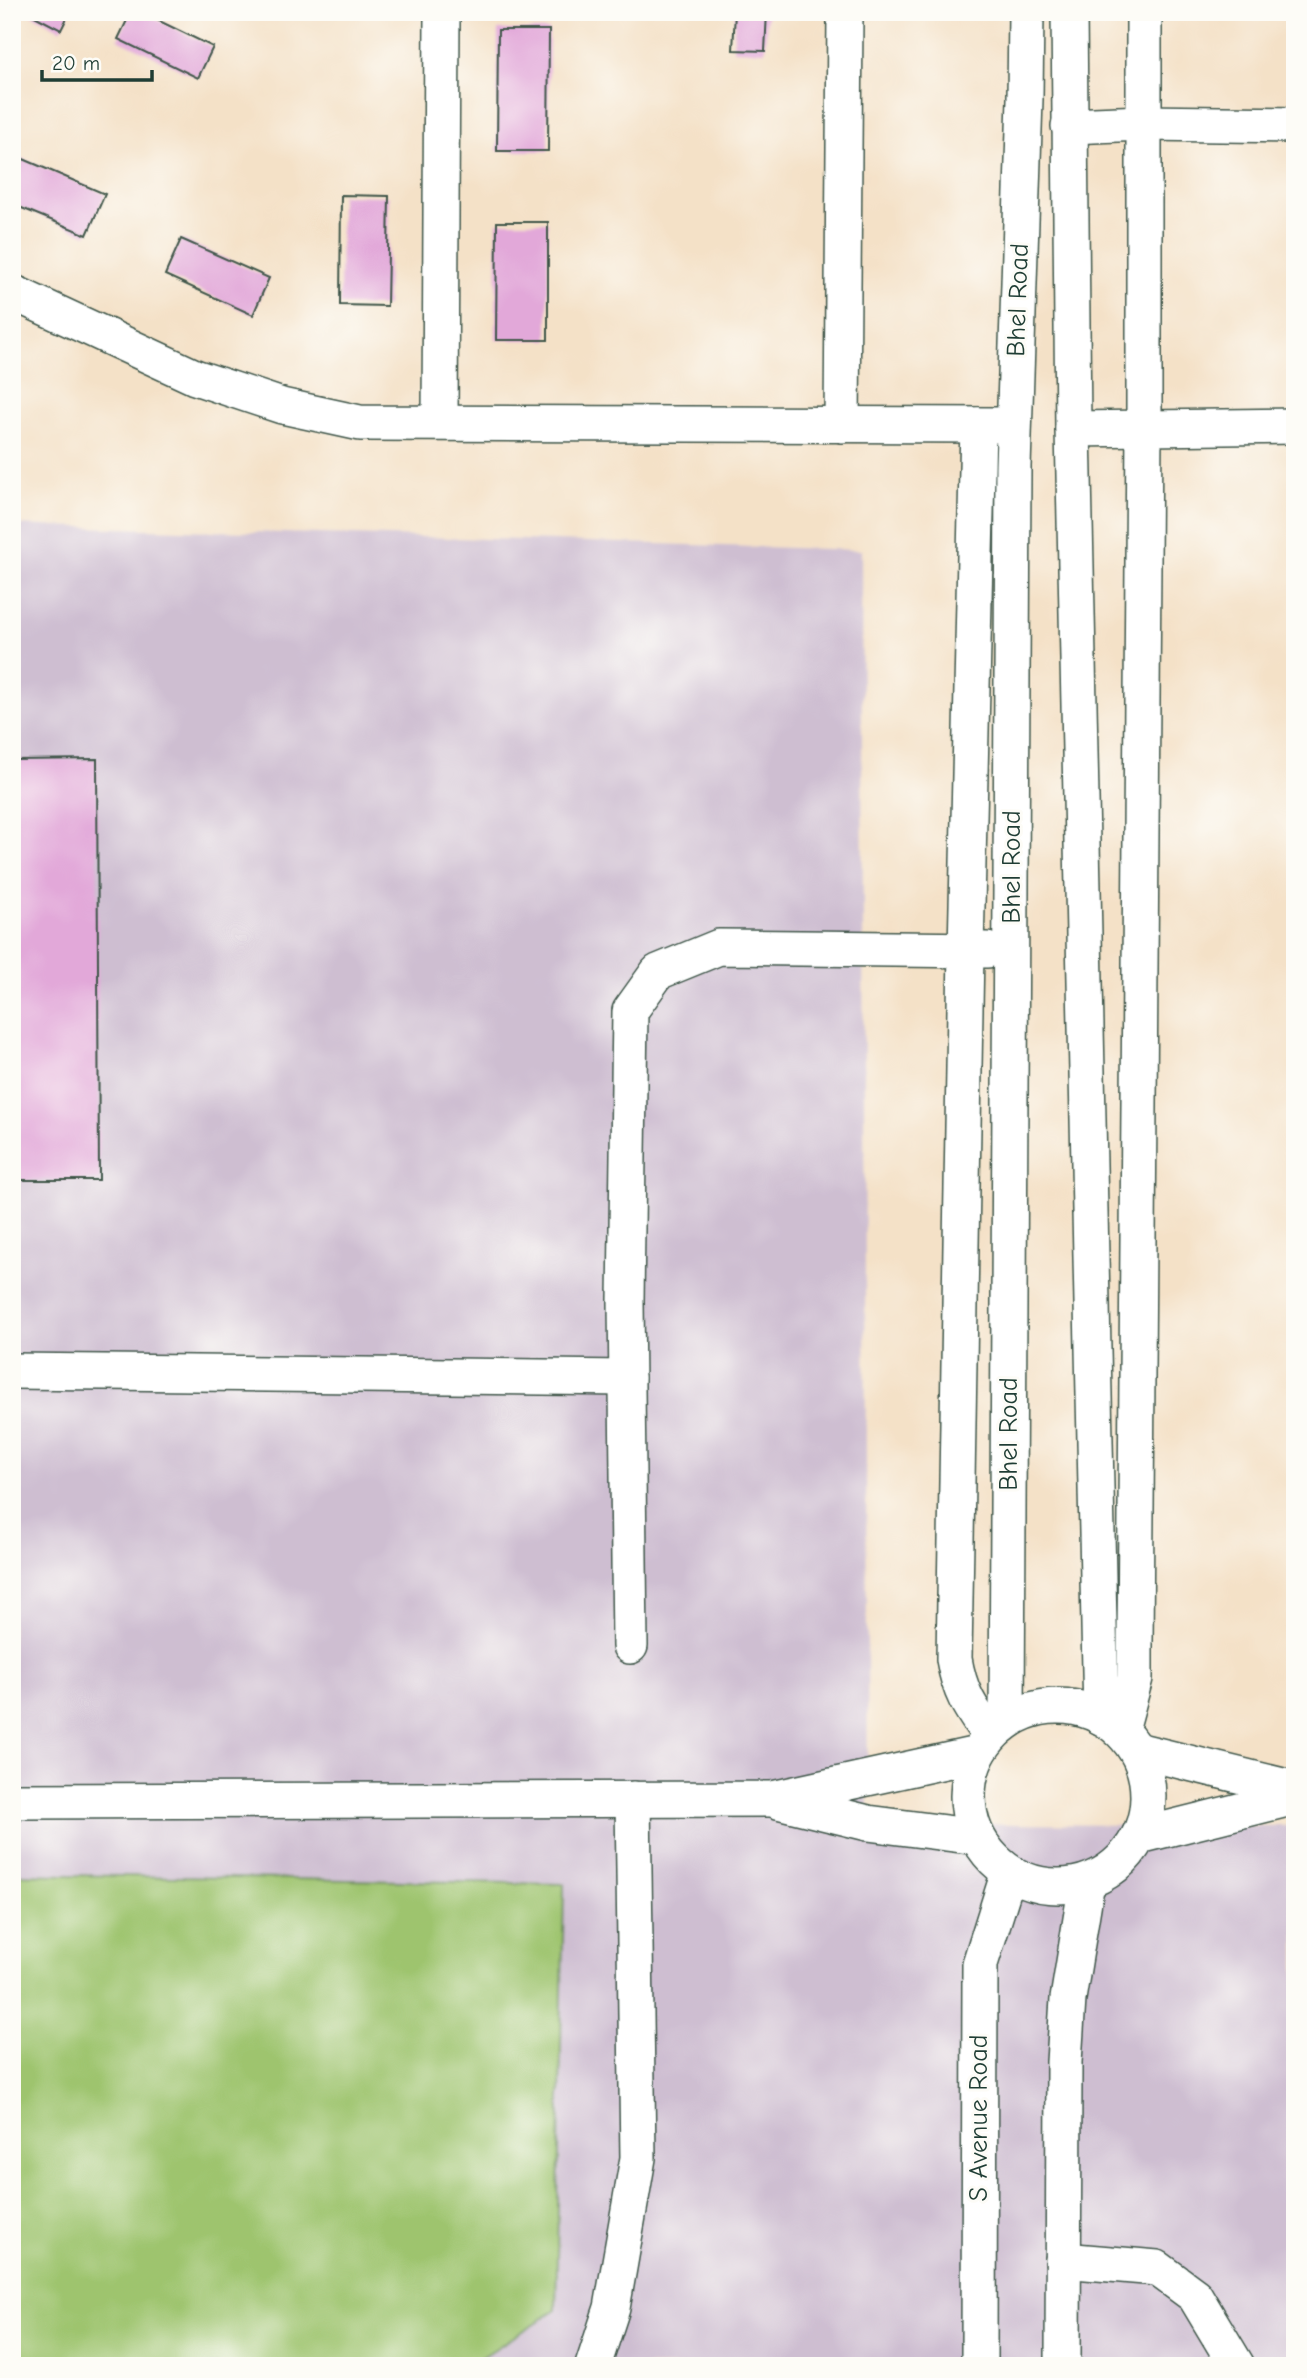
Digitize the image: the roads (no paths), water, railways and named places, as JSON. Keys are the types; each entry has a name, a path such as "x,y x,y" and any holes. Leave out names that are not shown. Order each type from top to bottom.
{"street":[{"path":"440,422 442,12"},
{"path":"842,425 845,12"},
{"name":"Bhel Road","path":"991,1737 1012,950 1014,425 1026,12"},
{"name":"Bhel Road","path":"1069,12 1073,429 1119,1732"},
{"path":"991,1737 969,1781 969,1809 977,1836 1007,1875 1039,1885 1063,1887 1087,1882 1108,1872 1126,1856 1139,1836 1148,1808 1146,1778 1119,1732 1135,1678 1144,427 1144,12"},
{"path":"1069,126 1143,123 1295,125"},
{"path":"12,292 195,377 282,406 360,423 1014,425"},
{"path":"978,425 954,1659 958,1683 965,1700 991,1737"},
{"path":"1073,429 1295,426"},
{"path":"630,1646 626,1301 630,1011 658,972 719,947 1012,950"},
{"path":"12,1371 627,1378"},
{"path":"772,1799 991,1737 1029,1710 1053,1705 1077,1707 1119,1732 1295,1789"},
{"path":"1139,1836 1295,1797"},
{"path":"593,2366 612,2308 638,2158 633,1799"},
{"path":"12,1801 772,1799 868,1823 977,1836"},
{"name":"S Avenue Road","path":"979,2366 980,1964 1007,1875"},
{"path":"1063,2366 1063,2062 1068,1998 1087,1882"},
{"path":"1063,2260 1157,2268 1195,2296 1237,2366"}]}
